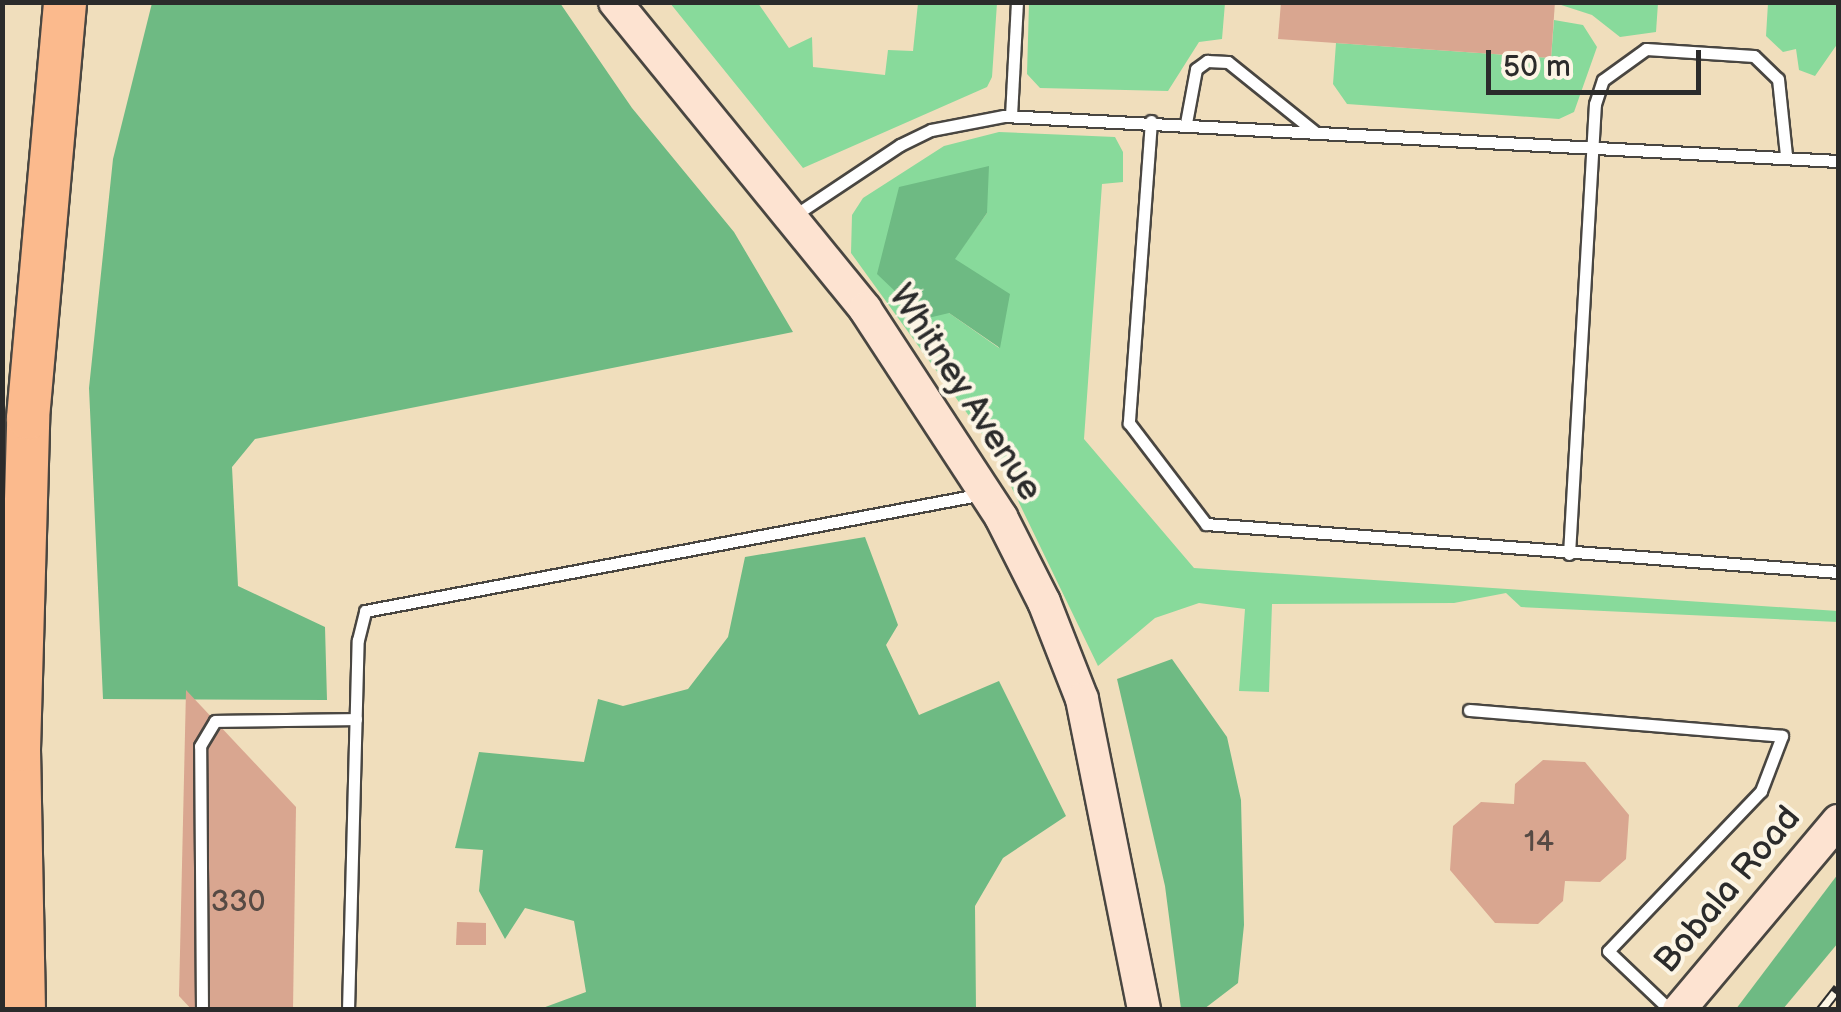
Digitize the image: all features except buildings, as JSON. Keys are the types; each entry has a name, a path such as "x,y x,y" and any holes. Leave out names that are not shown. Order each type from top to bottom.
{"highway":[{"path":"24,1010 22,547 38,253 65,2"}],"main road":[{"name":"Whitney Avenue","path":"615,2 864,309 988,494 1044,602 1082,698 1144,1010"},
{"name":"Bobala Road","path":"1679,1010 1838,821"}],"lane":[{"path":"1011,116 1017,2"},
{"path":"1570,554 1593,148 1603,80 1646,49 1680,48 1754,56 1778,79 1786,156"},
{"path":"1186,124 1196,69 1207,60 1228,62 1316,132"},
{"path":"791,218 900,144 931,130 1011,116 1838,161"},
{"path":"1150,121 1129,422 1206,524 1838,572"},
{"path":"348,1010 356,719 365,611 988,494"},
{"path":"1469,710 1782,736 1761,790 1608,950 1670,1010"},
{"path":"202,1010 200,746 215,721 356,719"}],"green space":[{"path":"152,3 560,3 632,108 734,232 793,332 255,439 232,467 238,586 325,627 327,700 103,699 89,388 113,159"},
{"path":"670,3 758,3 789,48 812,37 813,67 885,75 888,50 913,51 918,3 997,3 992,77 987,87 803,168"},
{"path":"1029,3 1225,3 1222,39 1199,42 1168,91 1040,88 1027,74"},
{"path":"1555,3 1658,3 1656,32 1620,37 1592,15"},
{"path":"1768,3 1838,3 1838,43 1815,76 1799,70 1796,49 1783,52 1766,36"},
{"path":"1554,20 1583,25 1597,47 1574,112 1559,119 1347,104 1333,84 1336,43 1551,58"},
{"path":"999,132 1115,137 1123,152 1123,182 1102,184 1084,439 1194,568 1838,611 1838,622 1521,607 1506,593 1454,603 1272,604 1269,692 1239,691 1245,609 1199,603 1155,618 1098,666 993,449 851,253 852,215 863,198 944,146","holes":["899,187 987,213 954,259 999,348 949,313"]},
{"path":"989,166 987,213 955,259 1010,294 1000,348 949,313 924,319 877,274 899,187"},
{"path":"865,537 898,625 886,645 919,715 999,681 1066,816 1003,858 975,906 976,1009 540,1009 586,992 574,921 525,908 505,939 479,891 483,850 455,848 479,752 584,762 598,699 623,706 688,689 728,637 745,557"},
{"path":"1172,659 1227,737 1241,800 1244,925 1238,983 1204,1009 1181,1009 1165,886 1117,679"},
{"path":"1838,874 1838,943 1783,1009 1736,1009"}],"railway":[{"path":"1821,1010 1838,988"}]}
